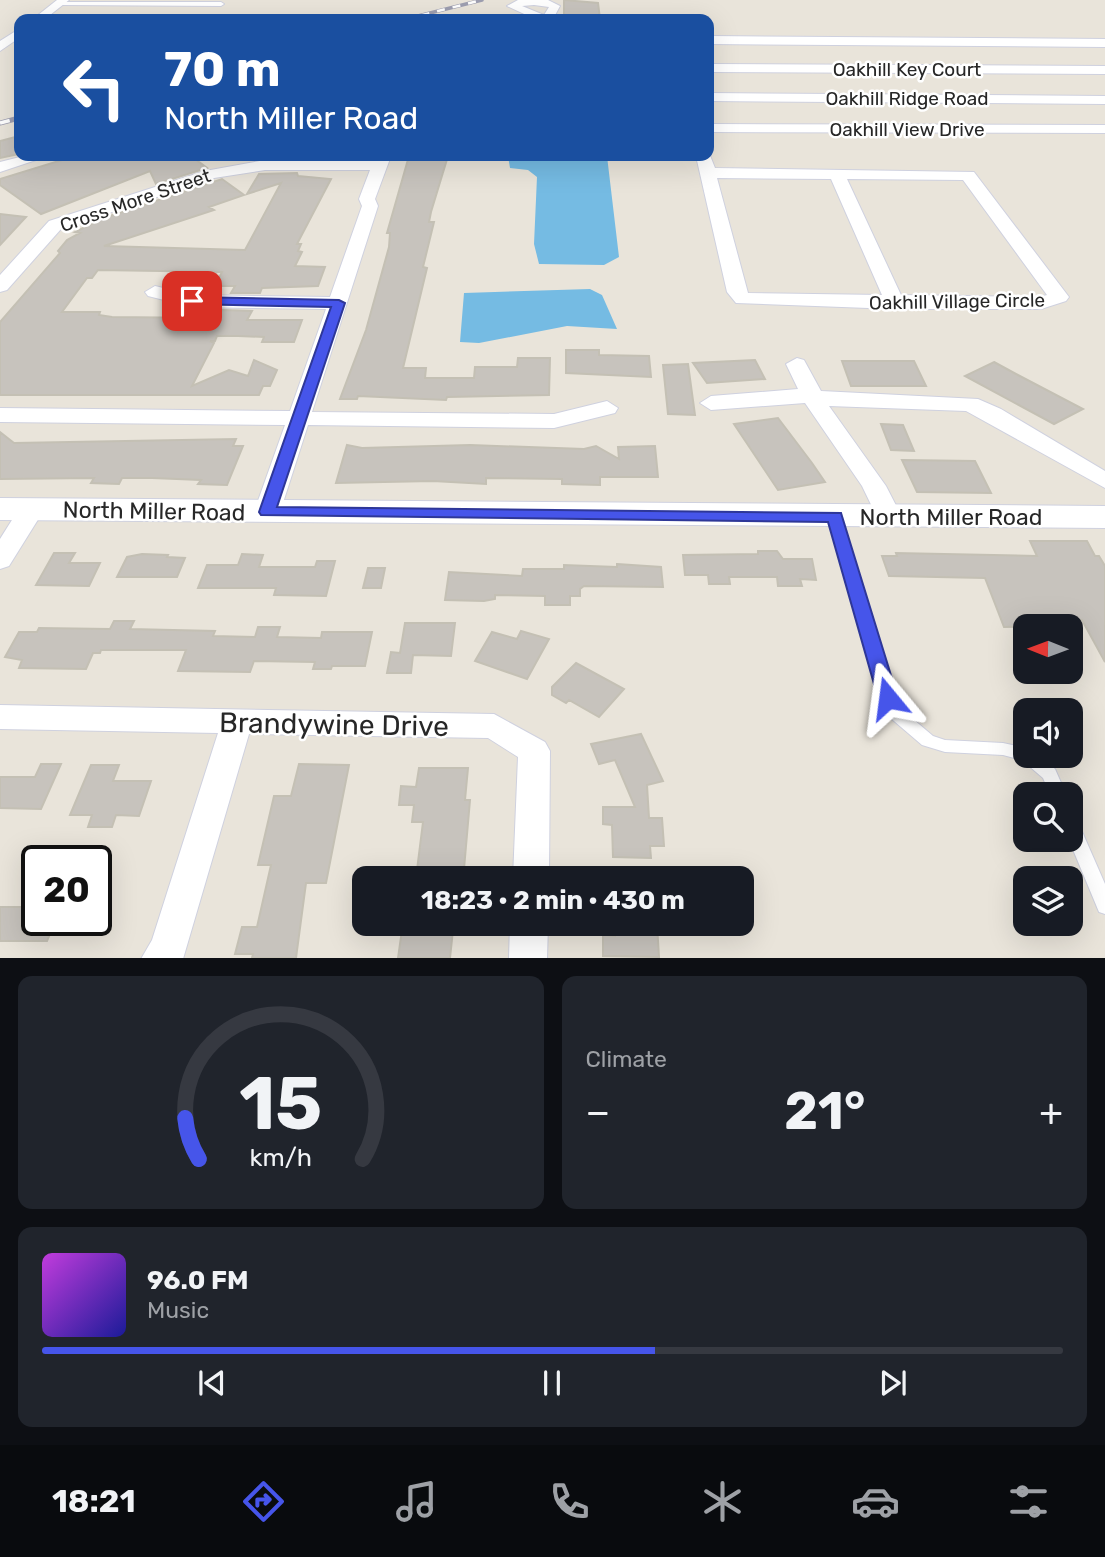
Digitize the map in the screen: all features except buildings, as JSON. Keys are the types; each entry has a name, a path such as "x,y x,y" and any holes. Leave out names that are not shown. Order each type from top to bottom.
{"street":[{"path":"45,14 62,2"},
{"path":"714,40 1105,43"},
{"name":"Oakhill Key Court","path":"714,68 1105,70"},
{"name":"Oakhill Ridge Road","path":"714,97 1105,100"},
{"name":"Oakhill View Drive","path":"714,128 1105,129"},
{"path":"0,167 22,161"},
{"name":"Cross More Street","path":"0,286 55,225 211,174 265,165 358,161"},
{"path":"267,512 339,303 370,206 367,199 381,161"},
{"name":"Oakhill Village Circle","path":"706,165 836,173 968,175 1059,297 1041,303 743,299 737,292 706,165"},
{"path":"836,173 895,303"},
{"path":"155,292 192,301 339,303"},
{"path":"797,364 820,411 874,486 889,517"},
{"path":"712,403 797,395 970,404 993,414 1105,481"},
{"path":"0,415 554,421 607,408"},
{"path":"0,560 16,509"},
{"name":"North Miller Road","path":"16,509 1105,517"},
{"name":"Brandywine Drive","path":"0,717 494,726 534,751 531,866"},
{"path":"160,958 168,949 237,722"},
{"path":"528,958 529,936"}],"lane":[{"path":"62,2 221,4"},
{"path":"835,517 893,711 928,741 944,746 1013,752"},
{"path":"1042,768 1053,782"},
{"path":"1082,852 1105,906"}],"water":[{"path":"509,161 608,161 619,257 604,265 539,264 534,244 537,177 528,170 510,168"},
{"path":"590,289 602,295 617,329 567,326 479,343 460,342 464,293"}],"railway":[{"path":"426,14 482,0"},
{"path":"0,123 14,119"}],"route":[{"path":"192,301 339,303 267,512 835,517 888,698"}]}
